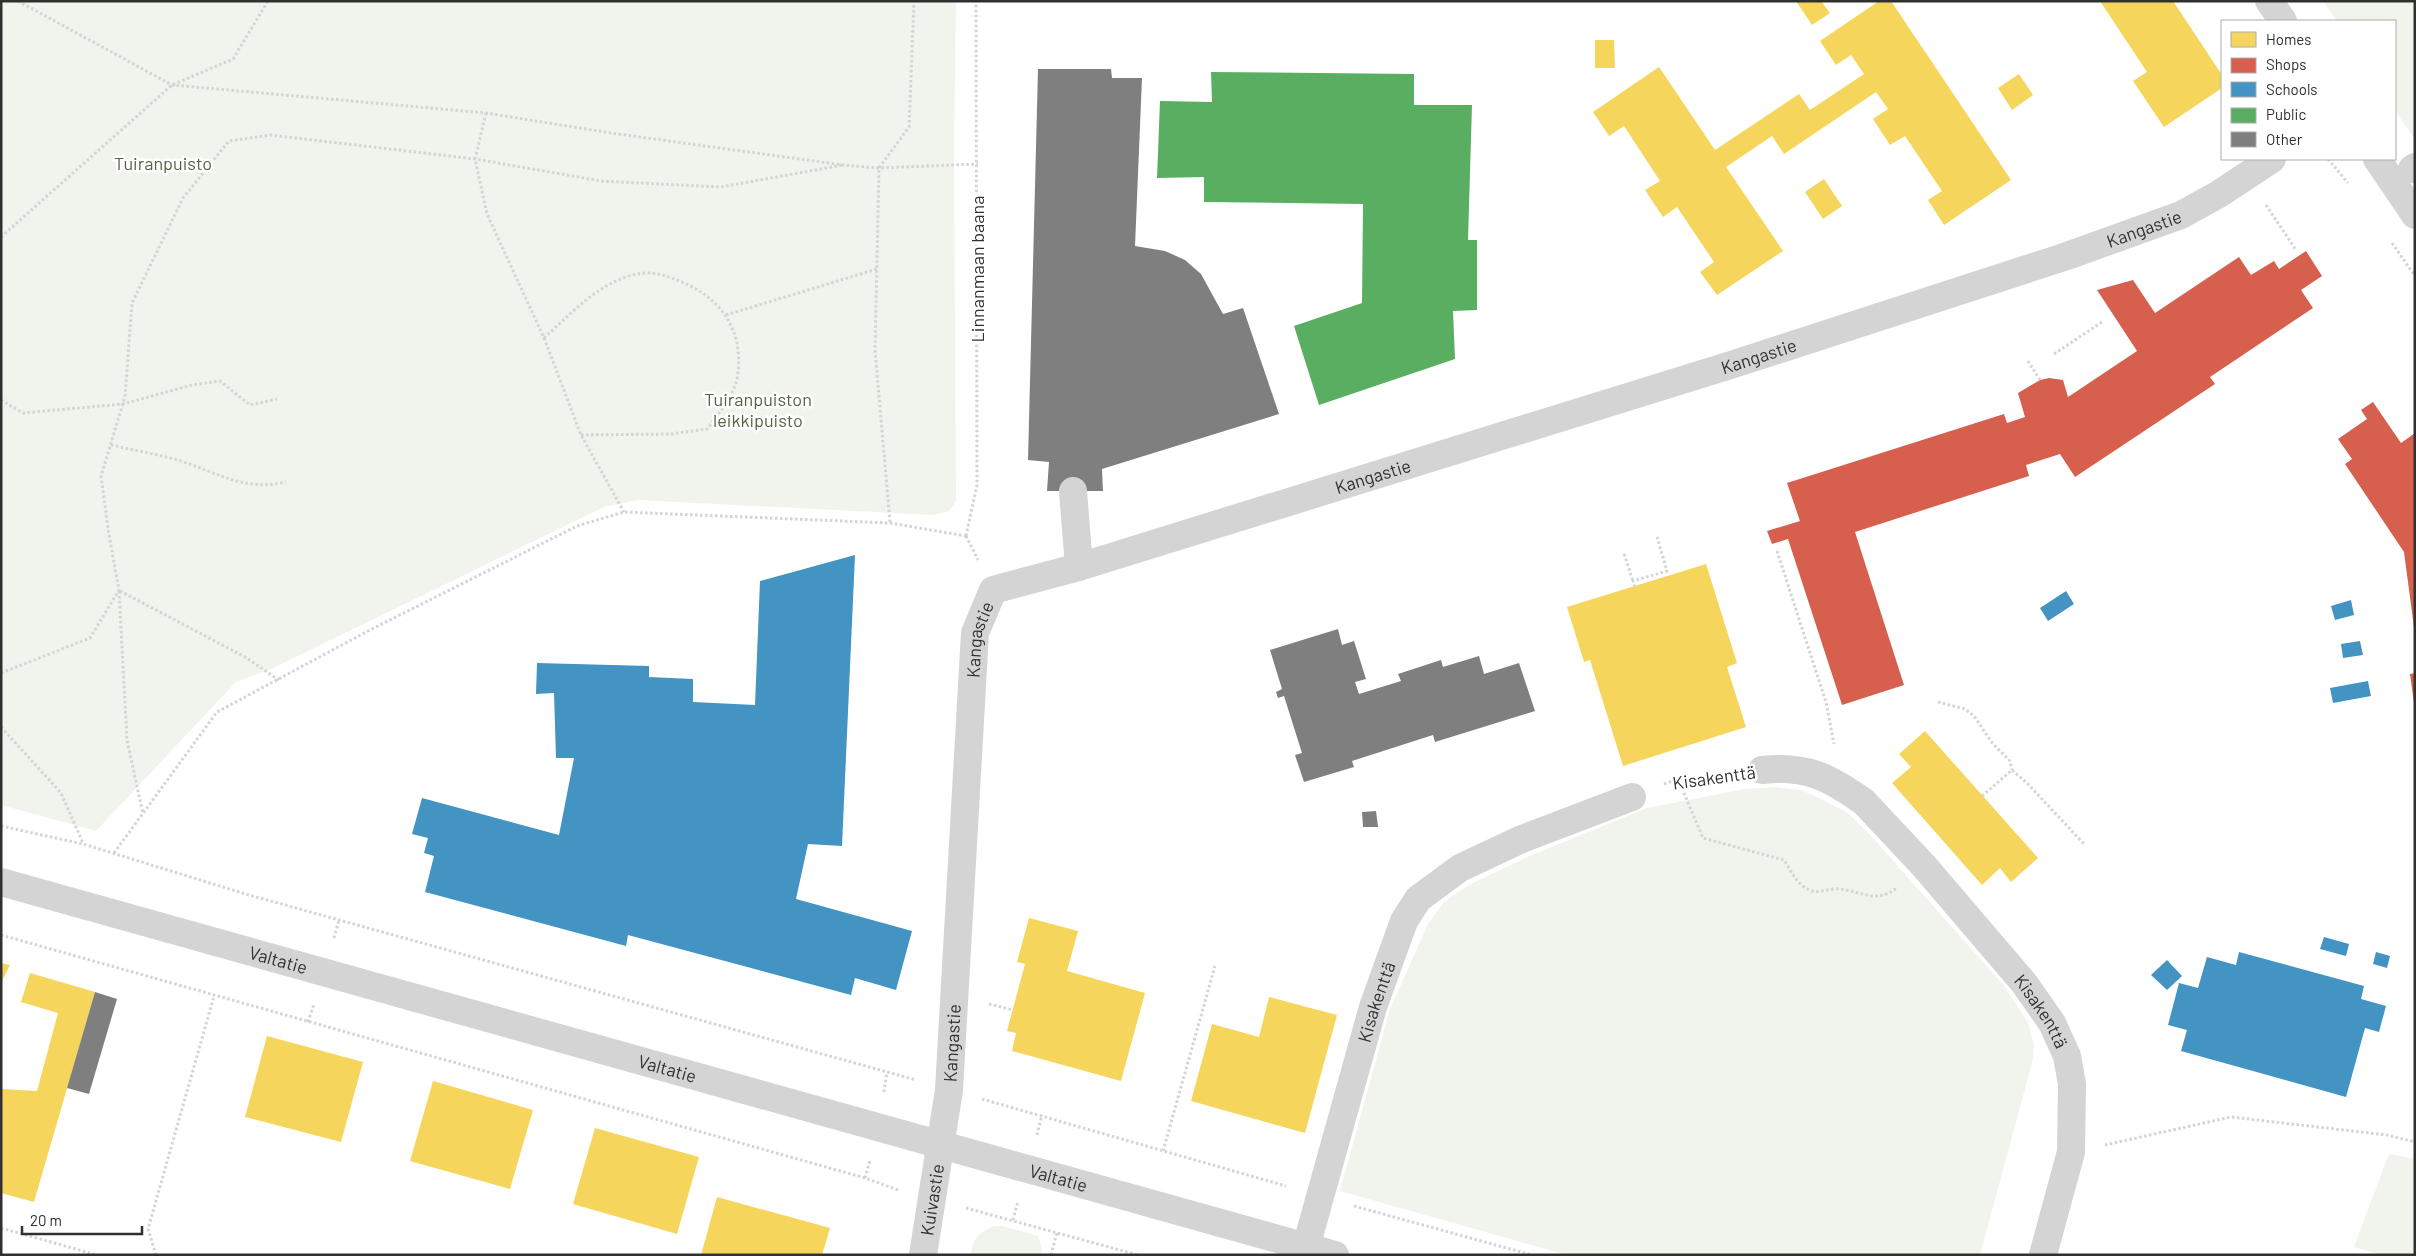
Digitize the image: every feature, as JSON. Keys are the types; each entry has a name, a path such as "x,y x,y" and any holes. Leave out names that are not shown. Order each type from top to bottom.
{"street":[{"path":"2269,1 2282,20"},
{"name":"Kangastie","path":"940,1144 948,1090 975,633 993,590 1079,568 1734,364 2067,256 2180,215 2219,194 2270,160"},
{"path":"2378,160 2415,215"},
{"path":"1073,491 1079,568"},
{"name":"Kisakenttä","path":"1762,770 1784,768 1802,770 1842,786 1864,802 1924,866 2018,976 2052,1022 2067,1056 2072,1084 2071,1152 2042,1255"},
{"name":"Kisakenttä","path":"1306,1247 1373,1007 1404,921 1418,899 1460,868 1522,839 1632,796"},
{"name":"Valtatie","path":"1,882 1335,1255"},
{"name":"Kuivastie","path":"923,1255 940,1144"}],"path":[{"path":"18,1 172,85 486,112 611,134 843,165 879,168 978,164"},
{"path":"1,237 172,85 233,59 268,1"},
{"path":"114,853 217,712 368,632 577,526 624,512 890,523 875,350 879,168 909,127 914,1"},
{"name":"Linnanmaan baana","path":"890,523 966,536 976,485 978,164 976,1"},
{"path":"486,112 475,159 487,214 544,338 580,435 624,512"},
{"path":"143,814 127,740 119,590 101,476 123,404 132,303 183,198 229,141 270,135 475,159 601,181 721,186 843,165"},
{"path":"2264,203 2296,250"},
{"path":"726,315 877,269"},
{"path":"544,338 608,283 637,274 660,273 691,285 714,300 726,315 734,331 738,349 738,375 725,405 707,429 671,434 580,435"},
{"path":"2054,354 2102,322"},
{"path":"2028,361 2040,380"},
{"path":"1,400 23,413 123,404 192,385 220,380 250,405 277,399"},
{"path":"110,445 178,460 236,483 272,486 286,482"},
{"path":"1633,581 1667,571 1657,537"},
{"path":"1777,551 1826,702 1842,786"},
{"path":"1624,554 1634,586"},
{"path":"1,673 90,638 119,590"},
{"path":"119,590 245,657 279,680"},
{"path":"1938,702 1965,709 1974,716 1993,744 2010,761 2012,770 2028,783 2084,844"},
{"path":"1,727 61,793 83,844"},
{"name":"Kisakenttä","path":"1632,796 1678,779 1762,770"},
{"path":"1982,796 2012,770"},
{"path":"1678,779 1703,838 1784,860 1796,880 1812,891 1840,889 1870,897 1891,893 1924,866"},
{"path":"1,826 83,844 249,895 1532,1255"},
{"path":"1,935 855,1176 931,1200 1138,1255"},
{"path":"1163,1151 1215,966"},
{"path":"156,1255 148,1229 214,996"},
{"path":"989,1004 1013,1010"},
{"path":"2071,1152 2231,1117 2387,1135 2415,1142"},
{"path":"1,1228 97,1255"},
{"path":"1051,1255 1057,1232"}],"green space":[{"path":"1,1 956,1 954,151 956,501 949,511 934,515 638,500 604,507 271,669 236,682 96,831 1,805"},
{"path":"2323,1 2415,1 2415,140 2396,112 2396,20 2336,20"},
{"path":"1774,787 1801,790 1848,813 1874,839 2004,986 2028,1022 2034,1045 2033,1059 1980,1255 1567,1255 1340,1191 1390,1009 1428,924 1444,902 1467,886 1527,857 1647,808 1745,789"},
{"path":"2389,1154 2415,1159 2415,1255 2381,1255 2354,1247"},
{"path":"994,1226 1003,1226 1038,1236 1042,1248 1041,1255 971,1255 977,1236"}],"building: Homes":[{"path":"1796,1 1821,1 1830,13 1812,25"},
{"path":"1879,1 1891,1 2011,180 1944,225 1928,200 1942,191 1905,136 1890,145 1873,119 1888,109 1876,92 1784,154 1772,136 1726,167 1783,251 1717,295 1700,272 1714,262 1677,207 1663,217 1645,190 1660,181 1624,126 1609,136 1593,112 1659,67 1715,150 1799,94 1810,110 1864,74 1851,55 1836,65 1820,41"},
{"path":"2100,1 2173,1 2221,73 2221,89 2164,127 2133,81 2147,72"},
{"path":"1595,40 1614,40 1615,68 1595,68"},
{"path":"2019,74 2033,95 2012,110 1998,88"},
{"path":"1824,179 1842,206 1823,219 1805,192"},
{"path":"1706,564 1737,663 1727,667 1746,727 1623,766 1590,660 1584,662 1567,607"},
{"path":"1925,731 2038,858 2011,882 2000,868 1982,885 1892,783 1911,767 1899,754"},
{"path":"1029,918 1078,931 1067,971 1145,993 1121,1081 1012,1051 1016,1033 1007,1031 1025,964 1017,962"},
{"path":"1,963 10,965 1,983"},
{"path":"30,973 95,992 34,1202 1,1193 1,1089 37,1091 58,1013 21,1002"},
{"path":"1269,997 1337,1015 1305,1133 1191,1101 1212,1024 1259,1037"},
{"path":"267,1036 363,1062 341,1142 245,1117"},
{"path":"433,1081 533,1110 510,1189 410,1161"},
{"path":"595,1128 699,1157 677,1234 573,1204"},
{"path":"717,1197 830,1228 822,1255 701,1255"}],"building: Shops":[{"path":"2306,251 2322,276 2301,290 2313,308 2210,377 2215,384 2075,477 2060,454 2026,465 2029,476 1855,532 1904,685 1842,705 1788,539 1772,544 1767,531 1800,521 1787,483 2004,414 2007,423 2025,417 2018,393 2040,380 2049,378 2063,380 2068,397 2137,351 2097,290 2133,280 2155,313 2239,257 2251,275 2274,261 2279,269"},
{"path":"2373,402 2401,443 2415,433 2415,635 2404,552 2345,464 2352,459 2338,439 2367,419 2361,410"},
{"path":"2415,673 2415,703 2414,703 2410,674"}],"building: Schools":[{"path":"855,555 842,846 808,844 796,899 912,931 896,990 855,978 851,995 628,935 626,946 425,892 434,856 424,853 428,838 412,834 422,798 559,835 574,758 556,758 554,693 536,694 537,663 649,666 649,677 693,679 693,702 755,705 760,581"},
{"path":"2066,591 2074,604 2048,621 2040,608"},
{"path":"2351,600 2354,615 2335,620 2331,606"},
{"path":"2360,641 2363,655 2343,658 2341,644"},
{"path":"2368,681 2371,696 2333,703 2330,688"},
{"path":"2324,937 2349,944 2346,956 2320,949"},
{"path":"2239,952 2364,986 2361,999 2386,1006 2379,1032 2365,1028 2346,1097 2181,1051 2187,1030 2168,1025 2179,983 2198,988 2207,957 2236,965"},
{"path":"2376,952 2390,956 2387,968 2373,964"},
{"path":"2167,960 2182,976 2167,990 2151,975"}],"building: Public":[{"path":"1211,72 1414,74 1414,105 1472,105 1468,240 1477,240 1477,310 1453,311 1455,359 1319,405 1294,326 1362,303 1363,204 1204,202 1204,177 1157,178 1160,101 1212,102"}],"building: Other":[{"path":"1038,69 1111,69 1112,78 1142,78 1135,246 1165,251 1185,260 1201,274 1223,314 1243,308 1279,414 1102,469 1103,491 1047,491 1049,462 1028,460"},
{"path":"1338,629 1342,645 1354,641 1366,679 1355,682 1359,694 1401,681 1398,674 1441,660 1443,667 1479,656 1484,674 1519,663 1535,711 1435,742 1433,735 1352,761 1354,767 1304,782 1295,755 1302,753 1284,696 1278,698 1276,692 1282,689 1270,650"},
{"path":"1376,811 1378,827 1363,827 1362,812"},
{"path":"95,992 117,999 89,1094 67,1088"}],"park label":[{"name":"Tuiranpuisto","path":"163,163"},
{"name":"Tuiranpuiston leikkipuisto","path":"758,409"}]}
